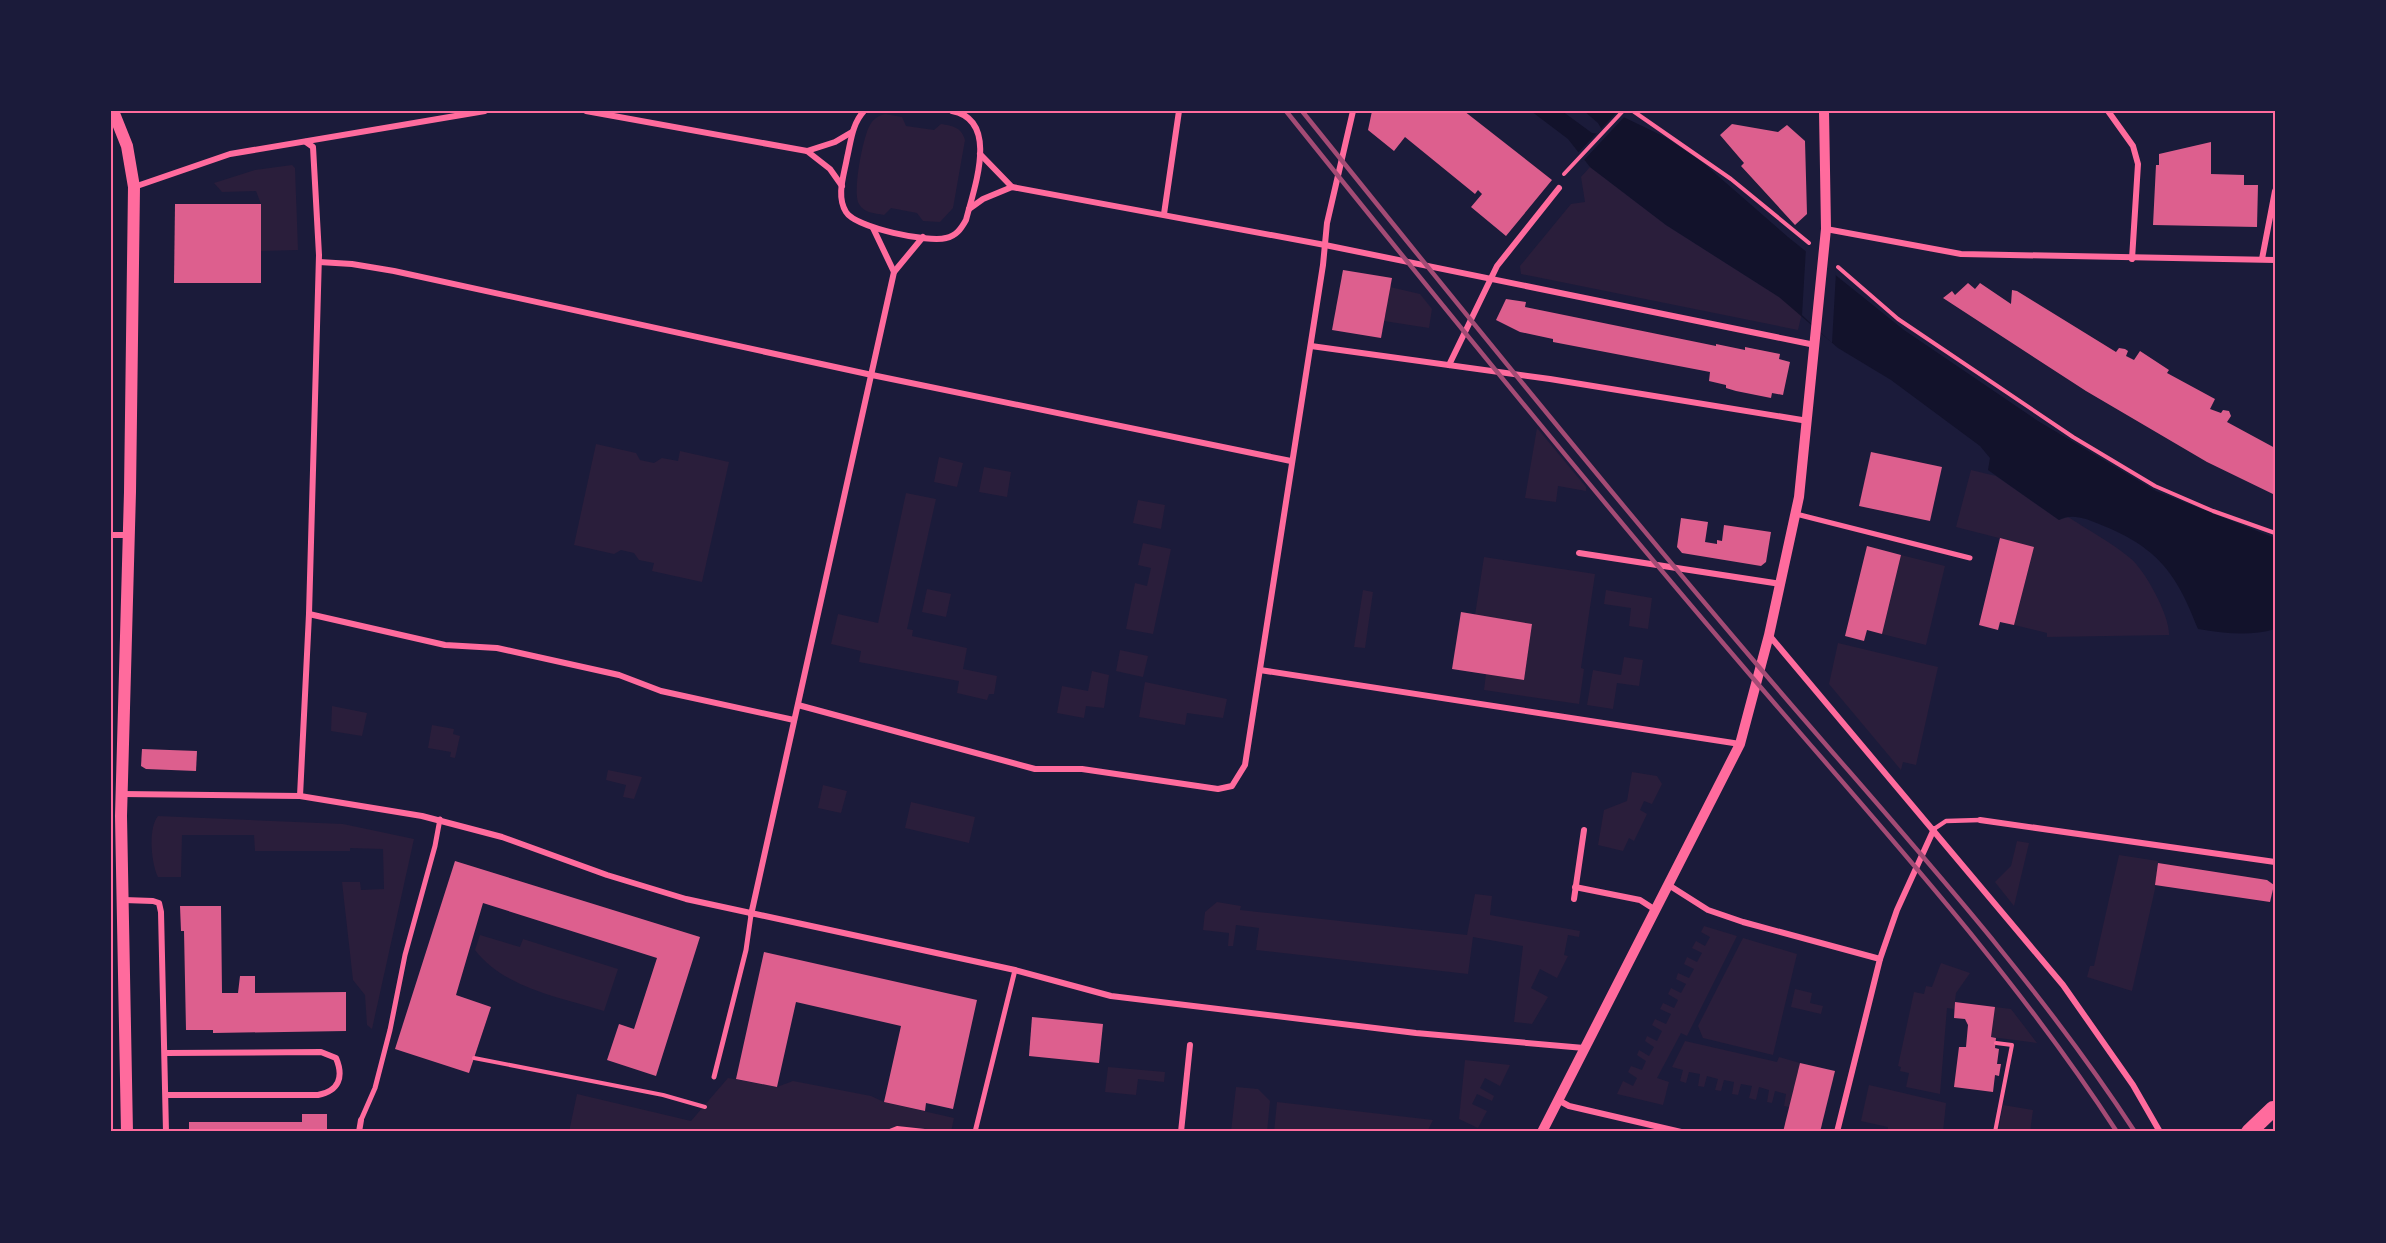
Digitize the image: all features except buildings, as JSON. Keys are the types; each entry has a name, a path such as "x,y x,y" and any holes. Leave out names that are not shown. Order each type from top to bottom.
{"highway":[{"path":"2249,1132 2274,1107"}],"main road":[{"path":"113,111 127,146 134,187 129,535 122,794 116,815 124,900 127,1132"}],"street":[{"path":"134,187 230,154 485,111"},
{"path":"586,111 807,151 830,169 842,186"},
{"path":"864,111 852,132 842,186 846,212 852,219 873,228 945,239 954,236 966,220 981,142 976,124 967,117 952,111"},
{"path":"1164,214 1179,111"},
{"path":"798,705 1035,769 1082,769 1218,789 1233,786 1245,765 1291,461 1311,346 1329,213 1353,111"},
{"path":"1542,1132 1666,884 1693,837 1740,744 1769,635 1796,514 1826,256 1824,111"},
{"path":"2108,111 2133,146 2138,164 2132,259"},
{"path":"807,151 835,142 852,132"},
{"path":"300,796 309,614 319,262 313,147 306,142"},
{"path":"980,154 1012,187"},
{"path":"969,208 982,199 1012,187 1325,245 1816,345"},
{"path":"1449,365 1497,266 1559,188"},
{"path":"2262,260 2275,191"},
{"path":"873,228 883,244 894,272"},
{"path":"1826,229 1961,254 2275,260"},
{"path":"714,1077 746,950 751,915 894,272 923,237"},
{"path":"319,262 352,264 394,271 872,375 1291,461"},
{"path":"1311,346 1449,365 1808,422"},
{"path":"1796,514 1970,558"},
{"path":"111,534 129,535"},
{"path":"1579,553 1781,584"},
{"path":"309,614 445,645 497,648 619,675 661,691 794,720"},
{"path":"1769,635 1934,829 2062,985 2133,1085 2160,1132"},
{"path":"1260,670 1740,744"},
{"path":"122,794 300,796 440,819 502,837 607,875 751,915 1015,970 1111,996 1416,1033 1584,1048"},
{"path":"359,1132 361,1119 375,1088 390,1030 405,955 435,846 440,819"},
{"path":"1980,820 2275,862"},
{"path":"1837,1132 1880,959 1897,910 1934,829"},
{"path":"1574,898 1584,830"},
{"path":"1666,884 1717,913 1880,959"},
{"path":"1575,887 1640,900 1654,909"},
{"path":"124,900 159,903 166,1053 166,1132"},
{"path":"975,1132 1015,970"},
{"path":"1181,1132 1190,1044"},
{"path":"166,1053 321,1052 336,1058 341,1074 338,1084 331,1091 318,1095 167,1095"},
{"path":"1558,1100 1569,1106 1682,1132"}],"lane":[{"path":"1934,829 1946,821 1980,820"}],"path":[{"path":"1565,174 1623,111"},
{"path":"1633,111 1731,179 1811,244"},
{"path":"1826,256 1898,319 2065,432 2155,486 2213,511 2275,533"},
{"path":"1995,1132 2012,1045 1996,1043"},
{"path":"474,1058 680,1099 705,1107"},
{"path":"887,1132 897,1128 934,1132"}],"shaded area":[{"path":"1531,111 1562,111 1592,133 1600,134 1602,130 1598,123 1584,111 1611,111 1665,137 1702,162 1788,237 1904,330 2038,421 2156,491 2275,538 2275,629 2246,634 2198,629 2172,577 2150,552 2136,542 2090,520 2074,517 2059,520 1988,470 1990,458 1980,446 1891,380 1838,348 1779,297 1666,225 1590,167 1568,139"},
{"path":"885,114 902,117 906,126 934,130 941,124 956,128 963,136 965,140 953,208 940,222 923,221 917,213 891,208 884,215 873,213 866,211 859,204 857,189 864,140 873,121"},
{"path":"292,165 295,168 298,250 261,251 261,204 256,191 222,192 214,183 255,170"},
{"path":"1590,167 1666,225 1802,313 1798,330 1521,274 1520,266 1571,204 1585,202 1581,177"},
{"path":"1390,287 1420,294 1432,309 1429,328 1384,321"},
{"path":"1537,428 1586,487 1586,491 1558,486 1556,502 1525,498"},
{"path":"596,444 636,453 640,460 654,463 662,458 678,461 680,451 729,462 702,582 652,571 654,563 639,560 634,553 621,550 614,554 574,545"},
{"path":"939,457 963,463 957,487 934,482"},
{"path":"984,467 1011,472 1007,497 979,492"},
{"path":"1971,470 1996,476 2059,520 2068,517 2130,558 2143,572 2156,594 2169,635 2047,637 2047,633 2014,625 2034,547 1956,527"},
{"path":"906,493 936,499 907,629 913,630 912,636 967,648 963,669 997,676 994,694 989,694 987,700 957,693 959,681 859,662 861,651 831,644 838,614 878,623"},
{"path":"1138,500 1165,505 1161,529 1133,523"},
{"path":"1143,543 1171,549 1153,634 1126,629 1135,583 1147,586 1151,568 1138,565"},
{"path":"1901,555 1945,566 1926,645 1882,634"},
{"path":"1484,557 1595,574 1581,668 1584,669 1579,704 1484,690 1486,674 1524,680 1532,624 1475,615"},
{"path":"927,589 951,594 946,617 922,612"},
{"path":"1363,590 1373,592 1365,648 1354,647"},
{"path":"1606,590 1652,598 1648,629 1629,626 1631,608 1604,604"},
{"path":"1838,643 1938,667 1916,765 1903,762 1901,770 1829,684"},
{"path":"1120,650 1148,656 1143,677 1116,671"},
{"path":"1624,657 1643,660 1639,686 1617,683 1613,709 1587,705 1593,670 1621,675"},
{"path":"1092,671 1109,675 1104,708 1086,706 1084,718 1057,713 1062,686 1088,691"},
{"path":"1145,682 1227,699 1223,718 1187,713 1185,725 1139,717"},
{"path":"332,706 367,713 362,736 331,731"},
{"path":"432,725 454,729 453,734 460,736 455,758 450,757 451,752 428,748"},
{"path":"608,770 642,777 634,799 623,797 626,785 606,780"},
{"path":"1632,772 1657,776 1662,784 1652,804 1644,801 1640,810 1647,814 1634,841 1629,838 1623,851 1598,845 1604,810 1627,801"},
{"path":"823,785 847,791 841,813 818,808"},
{"path":"911,802 975,817 969,843 905,828"},
{"path":"158,816 343,824 414,839 372,1029 367,1025 365,995 353,980 342,882 360,882 361,890 384,889 383,849 255,851 254,835 182,835 181,877 158,877 154,863 152,837"},
{"path":"2017,841 2029,843 2014,906 1995,882 2011,866"},
{"path":"2119,855 2158,861 2155,889 2132,991 2087,977 2090,966 2094,966"},
{"path":"1475,894 1492,896 1490,915 1580,931 1579,937 1568,935 1564,955 1568,956 1557,978 1540,969 1531,988 1548,997 1532,1024 1514,1022 1523,946 1473,937 1468,974 1256,950 1259,928 1236,925 1233,946 1228,946 1229,933 1203,930 1205,912 1217,902 1241,906 1240,910 1467,935"},
{"path":"1704,926 1737,936 1687,1036 1681,1033 1657,1078 1669,1082 1663,1105 1617,1094 1623,1081 1633,1086 1637,1078 1628,1072 1631,1066 1642,1070 1646,1061 1637,1055 1639,1050 1649,1056 1654,1047 1645,1041 1647,1036 1657,1041 1662,1031 1652,1025 1655,1019 1666,1024 1671,1014 1660,1009 1663,1003 1674,1008 1678,1000 1668,994 1671,988 1681,993 1686,984 1676,979 1678,973 1689,978 1694,969 1684,964 1687,957 1697,962 1702,953 1692,948 1696,941 1705,946 1710,937 1701,932"},
{"path":"480,935 520,947 523,939 618,969 604,1011 534,990 501,974 475,950"},
{"path":"1743,938 1797,954 1773,1055 1703,1038 1698,1026"},
{"path":"1941,963 1970,973 1956,993 1954,1009 1947,1008 1940,1094 1906,1087 1909,1073 1900,1071 1901,1067 1898,1066 1914,992 1924,994 1926,986 1932,987"},
{"path":"1795,989 1812,993 1810,1003 1823,1006 1821,1014 1791,1007"},
{"path":"1995,1007 2011,1009 2037,1043 1991,1037"},
{"path":"1685,1041 1777,1062 1779,1057 1800,1063 1789,1107 1784,1106 1786,1094 1775,1091 1772,1103 1767,1102 1769,1090 1759,1087 1756,1100 1749,1098 1752,1086 1741,1084 1738,1095 1732,1094 1734,1082 1724,1080 1721,1091 1715,1090 1718,1079 1707,1076 1704,1087 1698,1086 1700,1074 1689,1072 1686,1083 1680,1081 1683,1070 1672,1067"},
{"path":"1465,1060 1510,1065 1500,1086 1485,1078 1480,1088 1494,1096 1492,1101 1477,1094 1472,1104 1487,1111 1478,1128 1459,1119"},
{"path":"1108,1067 1165,1072 1164,1082 1138,1079 1136,1095 1105,1092"},
{"path":"728,1078 777,1087 793,1081 871,1096 884,1102 954,1118 951,1132 569,1132 577,1094 691,1121"},
{"path":"1869,1085 1946,1103 1943,1132 1904,1132 1895,1129 1894,1132 1888,1132 1888,1127 1861,1121"},
{"path":"1236,1087 1258,1089 1270,1101 1267,1132 1231,1132"},
{"path":"1277,1102 1433,1120 1427,1132 1274,1132"},
{"path":"2003,1105 2033,1110 2030,1132 1998,1132"}],"pier":[{"path":"1618,111 1626,115 1582,162 1577,154"},
{"path":"1806,248 1836,272 1832,343 1802,315"}],"railway":[{"path":"1286,111 1625,527 1888,834 1984,950 2075,1070 2117,1132"},
{"path":"1302,111 1647,535 1958,897 2050,1012 2094,1071 2135,1132"}]}
